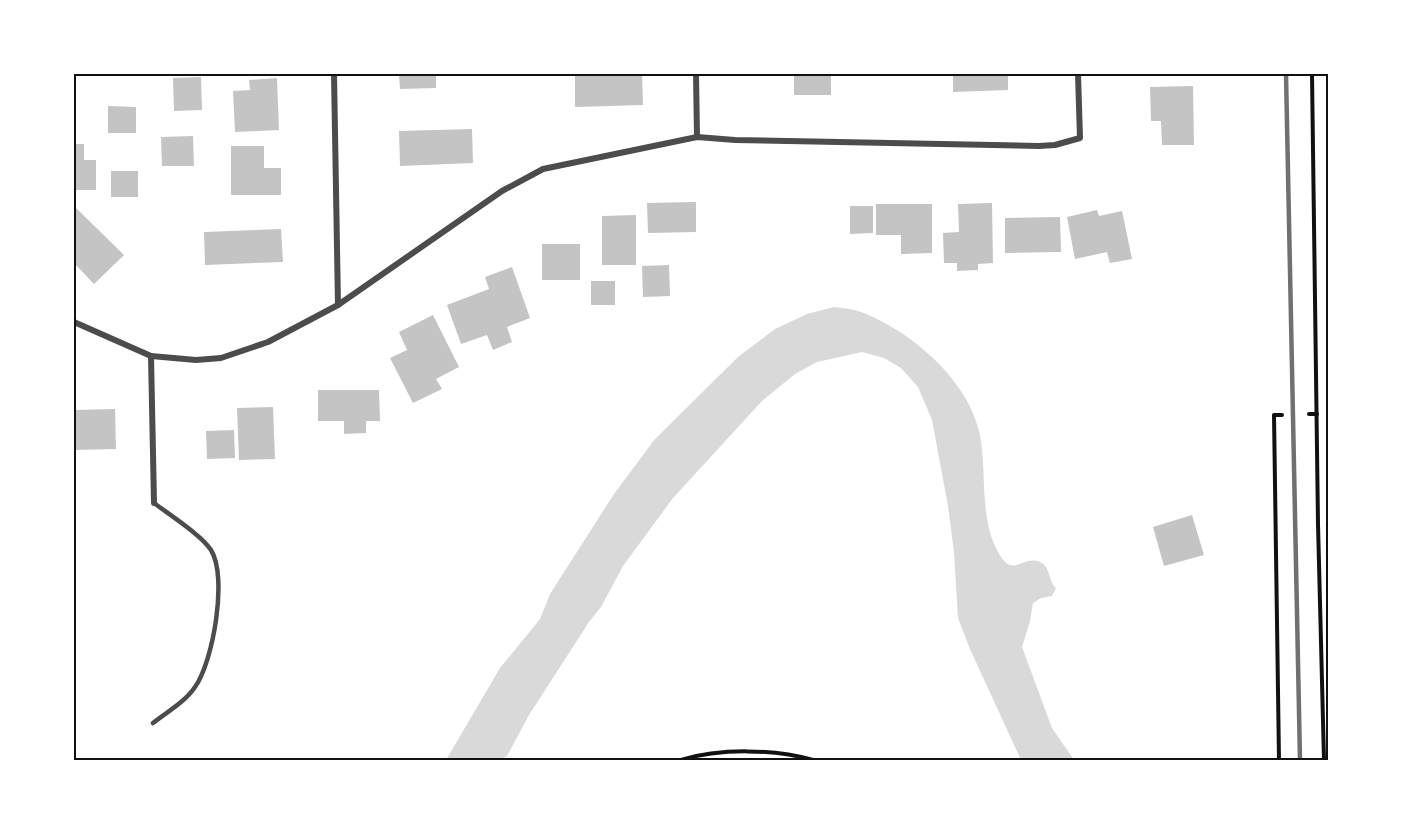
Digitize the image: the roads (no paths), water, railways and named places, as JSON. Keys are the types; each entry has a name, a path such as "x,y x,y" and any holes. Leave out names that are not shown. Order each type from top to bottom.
{"street":[{"path":"334,74 338,305"},
{"path":"696,74 697,137"},
{"path":"74,322 151,356 196,360 221,358 268,342 338,305 502,191 543,169 697,137 735,140 1055,145 1080,138 1078,74"},
{"path":"151,356 154,503"}],"lane":[{"path":"153,723 189,695 203,675 216,623 219,582 216,563 205,543 154,503"}],"railway":[{"path":"1286,74 1300,760"}]}
